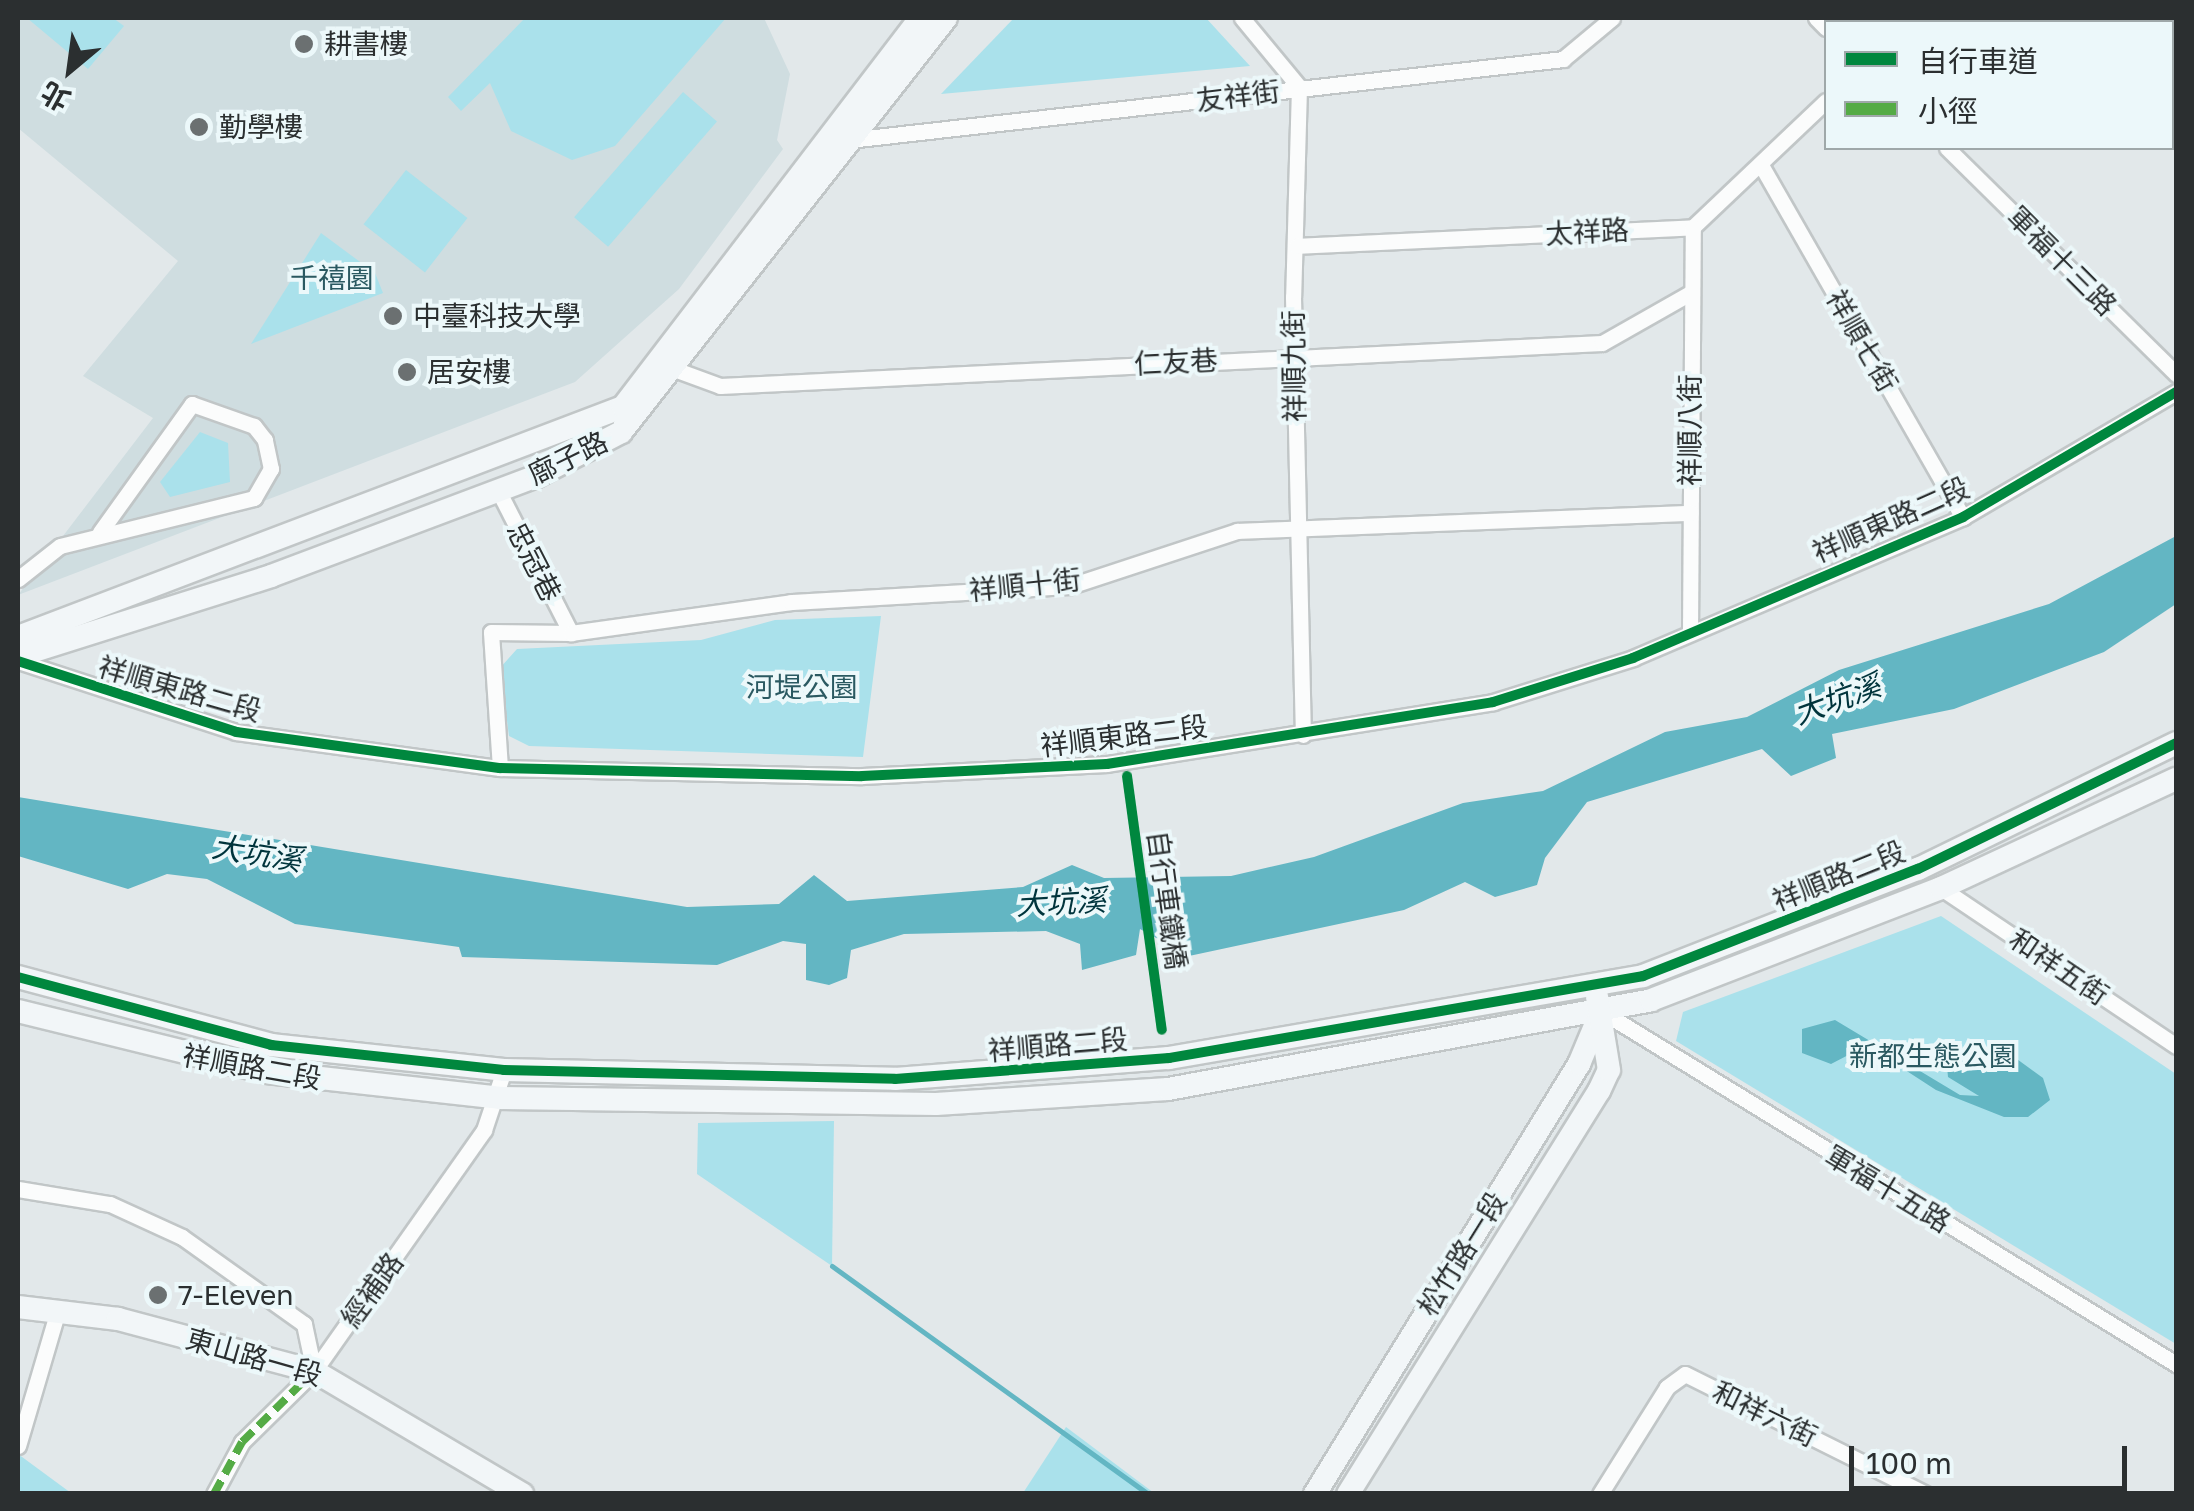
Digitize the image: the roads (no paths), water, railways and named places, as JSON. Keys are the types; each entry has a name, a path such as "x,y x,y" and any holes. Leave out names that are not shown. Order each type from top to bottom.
{"street":[{"name":"廍子路","path":"18,658 271,576 498,490 622,432 665,366 920,18"},
{"name":"廍子路","path":"18,637 532,448 622,407 665,366 946,18"},
{"path":"1242,18 1299,88"},
{"name":"友祥街","path":"850,140 1563,59 1612,18"},
{"name":"祥順九街","path":"1299,88 1294,356 1303,734"},
{"path":"1692,227 1824,102"},
{"name":"軍福十三路","path":"1949,150 2176,374"},
{"name":"祥順七街","path":"1761,165 1963,516"},
{"name":"太祥路","path":"1296,246 1692,227"},
{"name":"祥順八街","path":"1690,632 1692,227"},
{"name":"仁友巷","path":"665,366 720,386 1602,344 1690,293"},
{"name":"祥順東路二段","path":"18,658 236,732 500,768 986,773 1303,734 1493,702 1690,632 1963,516 2176,392"},
{"path":"18,579 60,546 100,532 254,498 271,469 266,440 254,426 192,404 100,532"},
{"name":"忠冠巷","path":"498,490 571,634"},
{"name":"祥順十街","path":"500,768 492,632 571,634 792,602 1070,586 1194,541 1299,530 1691,513"},
{"name":"祥順路二段","path":"18,978 271,1045 504,1070 895,1079 1169,1058 1594,988 1918,869 2176,742"},
{"name":"祥順路二段","path":"18,1010 266,1072 500,1098 1057,1098 1352,1060 1601,1011 1941,888 2176,779"},
{"name":"和祥五街","path":"1941,888 2176,1046"},
{"name":"松竹路一段","path":"1348,1494 1600,1090 1609,1070 1594,988"},
{"name":"松竹路一段","path":"1318,1493 1579,1064 1601,1011"},
{"name":"軍福十五路","path":"1601,1011 2176,1364"},
{"name":"經補路","path":"214,1494 242,1442 314,1370 500,1098 504,1070"},
{"path":"18,1188 110,1204 182,1236 304,1324 314,1370"},
{"name":"東山路一段","path":"18,1307 58,1310 314,1370 522,1494"},
{"path":"18,1446 58,1310"},
{"name":"和祥六街","path":"1600,1494 1666,1387 1685,1374 1926,1494"}],"water":[{"name":"大坑溪","path":"2176,536 2176,604 2104,652 1954,709 1832,734 1836,758 1791,776 1762,749 1587,802 1545,858 1537,885 1495,897 1465,882 1404,910 1189,956 1140,929 1136,955 1082,970 1080,944 1046,931 904,934 851,950 847,978 829,985 806,980 806,944 783,941 717,965 462,957 459,947 295,924 207,879 167,874 128,889 18,856 18,797 687,907 779,904 814,875 847,901 1023,887 1072,865 1104,878 1231,876 1314,857 1463,803 1543,791 1665,732 1747,717 1839,670 2049,604"},
{"path":"1835,1020 1960,1095 1979,1096 1948,1077 1946,1056 1970,1050 1994,1059 1973,1046 2010,1054 2043,1078 2050,1100 2028,1117 2004,1117 1936,1090 1879,1053 1856,1051 1831,1064 1802,1053 1802,1029"}],"waterway":[{"path":"832,1266 1148,1494"}],"place":[{"name":"耕書樓","path":"304,44"},
{"name":"勤學樓","path":"199,127"},
{"name":"中臺科技大學","path":"393,316"},
{"name":"居安樓","path":"407,372"},
{"name":"7-Eleven","path":"158,1295"}],"park label":[{"name":"千禧園","path":"332,278"},
{"name":"河堤公園","path":"802,687"},
{"name":"新都生態公園","path":"1933,1056"}]}
